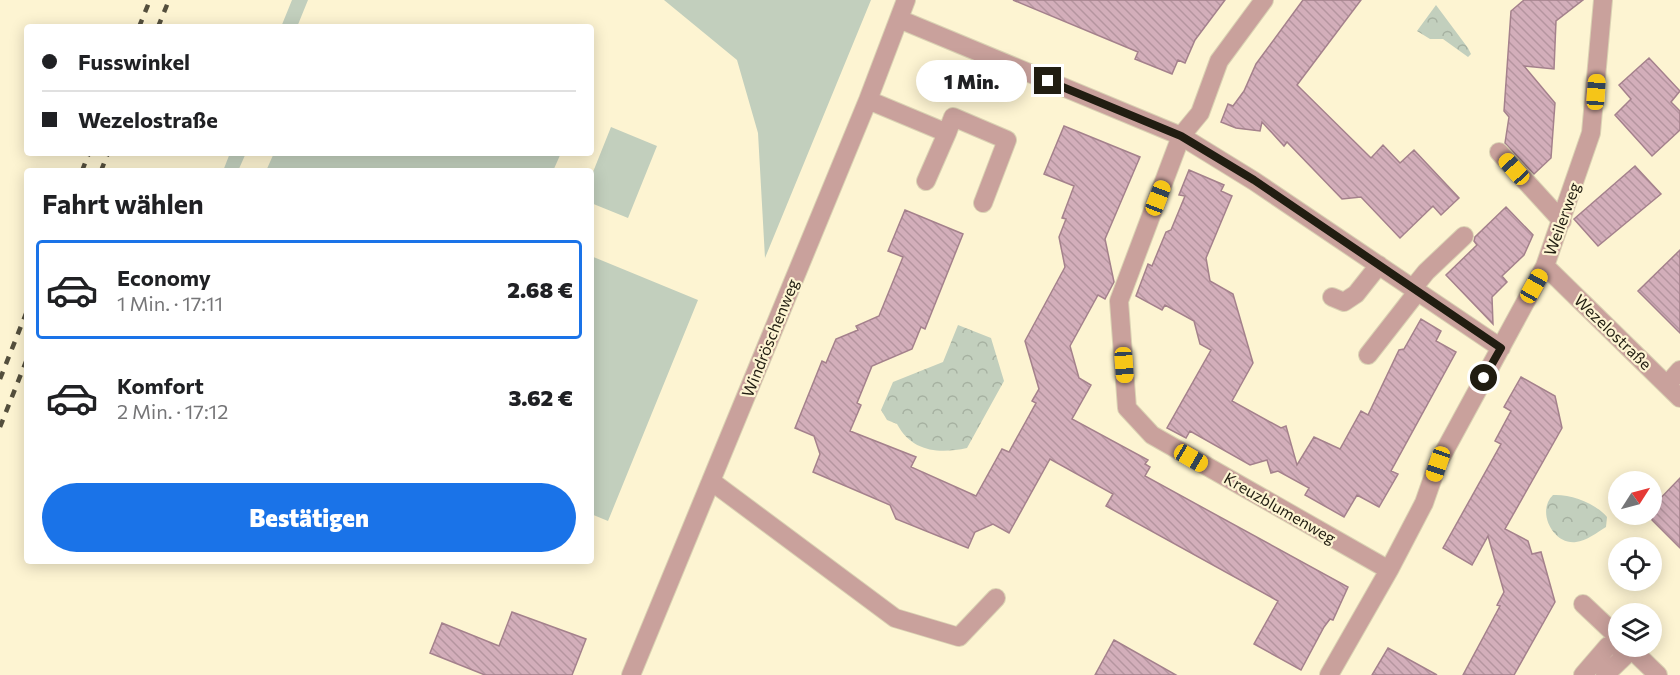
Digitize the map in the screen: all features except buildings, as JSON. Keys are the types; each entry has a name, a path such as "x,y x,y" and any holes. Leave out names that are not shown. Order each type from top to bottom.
{"street":[{"name":"Windröschenweg","path":"631,675 868,100 906,0"},
{"name":"Kreuzblumenweg","path":"1264,0 1219,62 1200,113 1181,136 1119,301 1127,408 1152,435 1389,570"},
{"name":"Weilerweg","path":"1329,675 1389,570 1424,502 1438,464 1545,266 1591,133 1603,0"},
{"path":"899,19 1181,136 1254,180 1501,348"},
{"path":"868,100 947,133"},
{"path":"926,182 953,117 1007,140 983,202"},
{"path":"1498,152 1562,221"},
{"path":"1368,355 1426,272 1464,236"},
{"path":"1332,297 1344,302 1356,294 1379,265"},
{"name":"Wezelostraße","path":"1545,266 1680,398"},
{"path":"1667,385 1680,370"},
{"path":"711,481 895,618 959,637 996,598"},
{"path":"1583,604 1608,629"},
{"path":"1582,675 1608,646"},
{"path":"1605,675 1616,657"},
{"path":"1638,657 1658,675"}],"green space":[{"path":"292,0 308,0 298,24 282,24"},
{"path":"664,0 871,0 765,258 758,133 737,60"},
{"path":"1436,5 1468,48 1471,54 1468,57 1443,39 1430,39 1417,31"},
{"path":"611,127 657,146 628,218 594,204 594,170"},
{"path":"229,156 245,156 239,168 224,168"},
{"path":"273,156 560,156 554,168 267,168"},
{"path":"594,257 698,300 608,521 594,515"},
{"path":"958,325 991,338 1004,381 967,448 946,451 927,449 910,440 897,424 887,420 881,410 893,382 943,362"},
{"path":"1553,495 1575,498 1596,508 1607,517 1606,527 1576,542 1560,538 1554,533 1547,518 1548,502"}],"railway":[{"path":"140,24 150,0"},
{"path":"159,24 169,0"},
{"path":"83,168 88,156"},
{"path":"102,168 107,156"},
{"path":"0,379 24,319"},
{"path":"0,427 24,367"}],"route":[{"path":"1048,81 1181,136 1254,180 1501,348 1484,378"}]}
